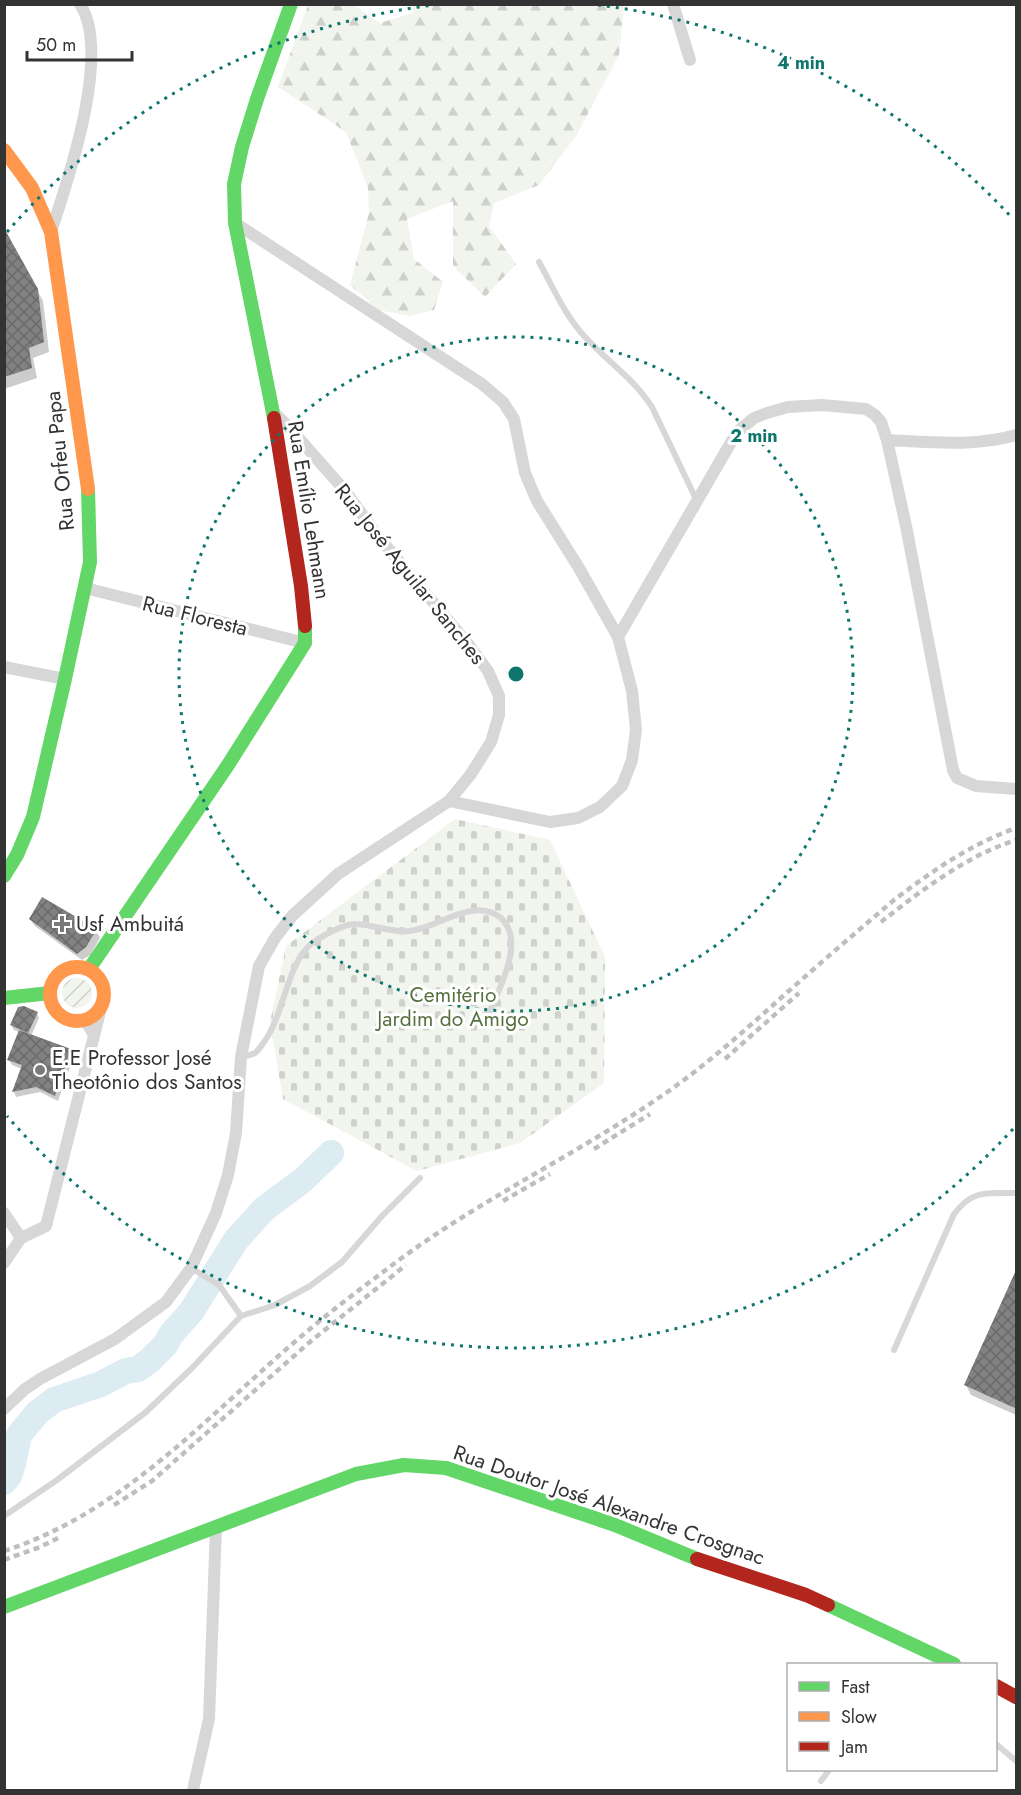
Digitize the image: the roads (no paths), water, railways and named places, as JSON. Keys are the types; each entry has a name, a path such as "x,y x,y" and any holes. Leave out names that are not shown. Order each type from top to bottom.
{"main road":[{"name":"Rua Emílio Lehmann","path":"286,7 242,147 234,184 235,223 283,465 301,588 305,643"},
{"name":"Rua Orfeu Papa","path":"4,150 32,188 51,232 88,492 90,562 66,680 33,817 17,855 4,876"},
{"path":"89,969 228,765 305,643"},
{"path":"73,967 89,969 97,974 105,991 101,1008 94,1016 85,1020 66,1019 52,1006 50,993 53,981 65,969 73,967"},
{"path":"4,998 50,993"},
{"name":"Rua Doutor José Alexandre Crosgnac","path":"4,1607 356,1474 404,1465 446,1468 615,1525 710,1563 806,1595 950,1663"},
{"path":"997,1687 1017,1697"}],"street":[{"path":"51,232 76,151 91,77 88,22 80,4"},
{"path":"673,4 690,60"},
{"path":"235,223 482,384 503,402 514,419 525,473 537,501 579,568 618,637 632,692 636,730 632,760 622,786 600,807 578,818 550,822 448,801"},
{"path":"618,637 737,432 754,418 788,407 822,405 866,409 881,422 887,440 953,770 957,778 976,786 1017,789"},
{"name":"Rua José Aguilar Sanches","path":"4,1409 25,1389 40,1379 115,1339 166,1302 191,1268 212,1223 228,1175 236,1133 241,1057 259,966 275,938 292,916 338,874 448,801 471,774 491,742 499,715 499,696 488,671 377,535 346,492 273,412"},
{"path":"887,440 951,443 992,440 1017,435"},
{"name":"Rua Floresta","path":"85,588 305,643"},
{"path":"4,667 66,680"},
{"path":"4,1263 21,1238 46,1226 101,1008"},
{"path":"85,1020 94,1035"},
{"path":"4,1213 21,1238"},
{"path":"193,1791 209,1719 216,1527"}],"lane":[{"path":"539,262 563,307 584,336 644,394 697,500"},
{"path":"241,1057 255,1053 269,1035 301,954 312,943 328,933 353,924 398,932 416,930 473,910 492,911 511,930 510,961 486,1020"},
{"path":"4,1516 57,1480 146,1412 241,1316 275,1305 301,1291 342,1262 382,1216 420,1178"},
{"path":"894,1350 954,1214 963,1203 978,1194 1017,1193"},
{"path":"191,1268 219,1285 241,1316"},
{"path":"997,1745 1017,1761"},
{"path":"821,1782 828,1771"}],"waterway":[{"path":"4,1482 13,1464 19,1435 37,1413 54,1400 101,1384 126,1371 138,1369 150,1360 191,1312 236,1240 264,1209 303,1180 331,1153"}],"railway":[{"path":"4,1551 48,1534 89,1512 127,1486 164,1458 314,1325 387,1269 453,1223 592,1140 675,1087 731,1042 894,900 952,859 999,834 1016,828"},
{"path":"881,922 929,886 962,865 1016,840"},
{"path":"725,1059 799,993"},
{"path":"594,1149 650,1114"},
{"path":"503,1201 550,1174"},
{"path":"114,1505 152,1481 311,1341 406,1265"},
{"path":"4,1560 60,1537"}],"place":[{"name":"Usf Ambuitá","path":"62,924"},
{"name":"E.E Professor José Theotônio dos Santos","path":"40,1070"}],"park label":[{"name":"Cemitério Jardim do Amigo","path":"453,1007"}]}
